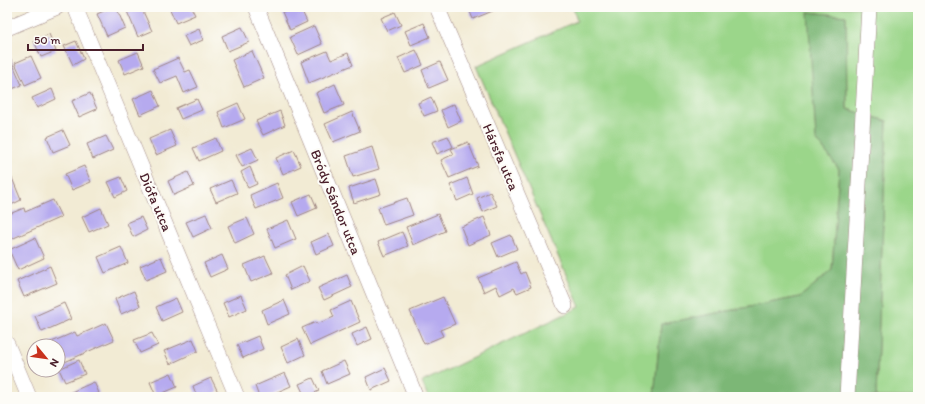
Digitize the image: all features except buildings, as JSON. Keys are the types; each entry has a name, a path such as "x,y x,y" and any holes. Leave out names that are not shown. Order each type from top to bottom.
{"street":[{"path":"7,28 57,7"},
{"name":"Diófa utca","path":"75,7 237,397"},
{"name":"Bródy Sándor utca","path":"256,7 416,397"},
{"name":"Hársfa utca","path":"437,7 565,306"},
{"path":"846,397 869,7"},
{"path":"7,344 29,397"}],"green space":[{"path":"573,7 918,7 918,397 876,397 887,121 847,109 846,16 809,12 816,139 839,169 832,270 800,297 661,324 654,397 428,397 422,382 580,307 476,66 577,21"},
{"path":"808,12 846,16 847,109 887,121 876,397 654,397 661,324 800,297 832,270 839,169 816,139"}]}
